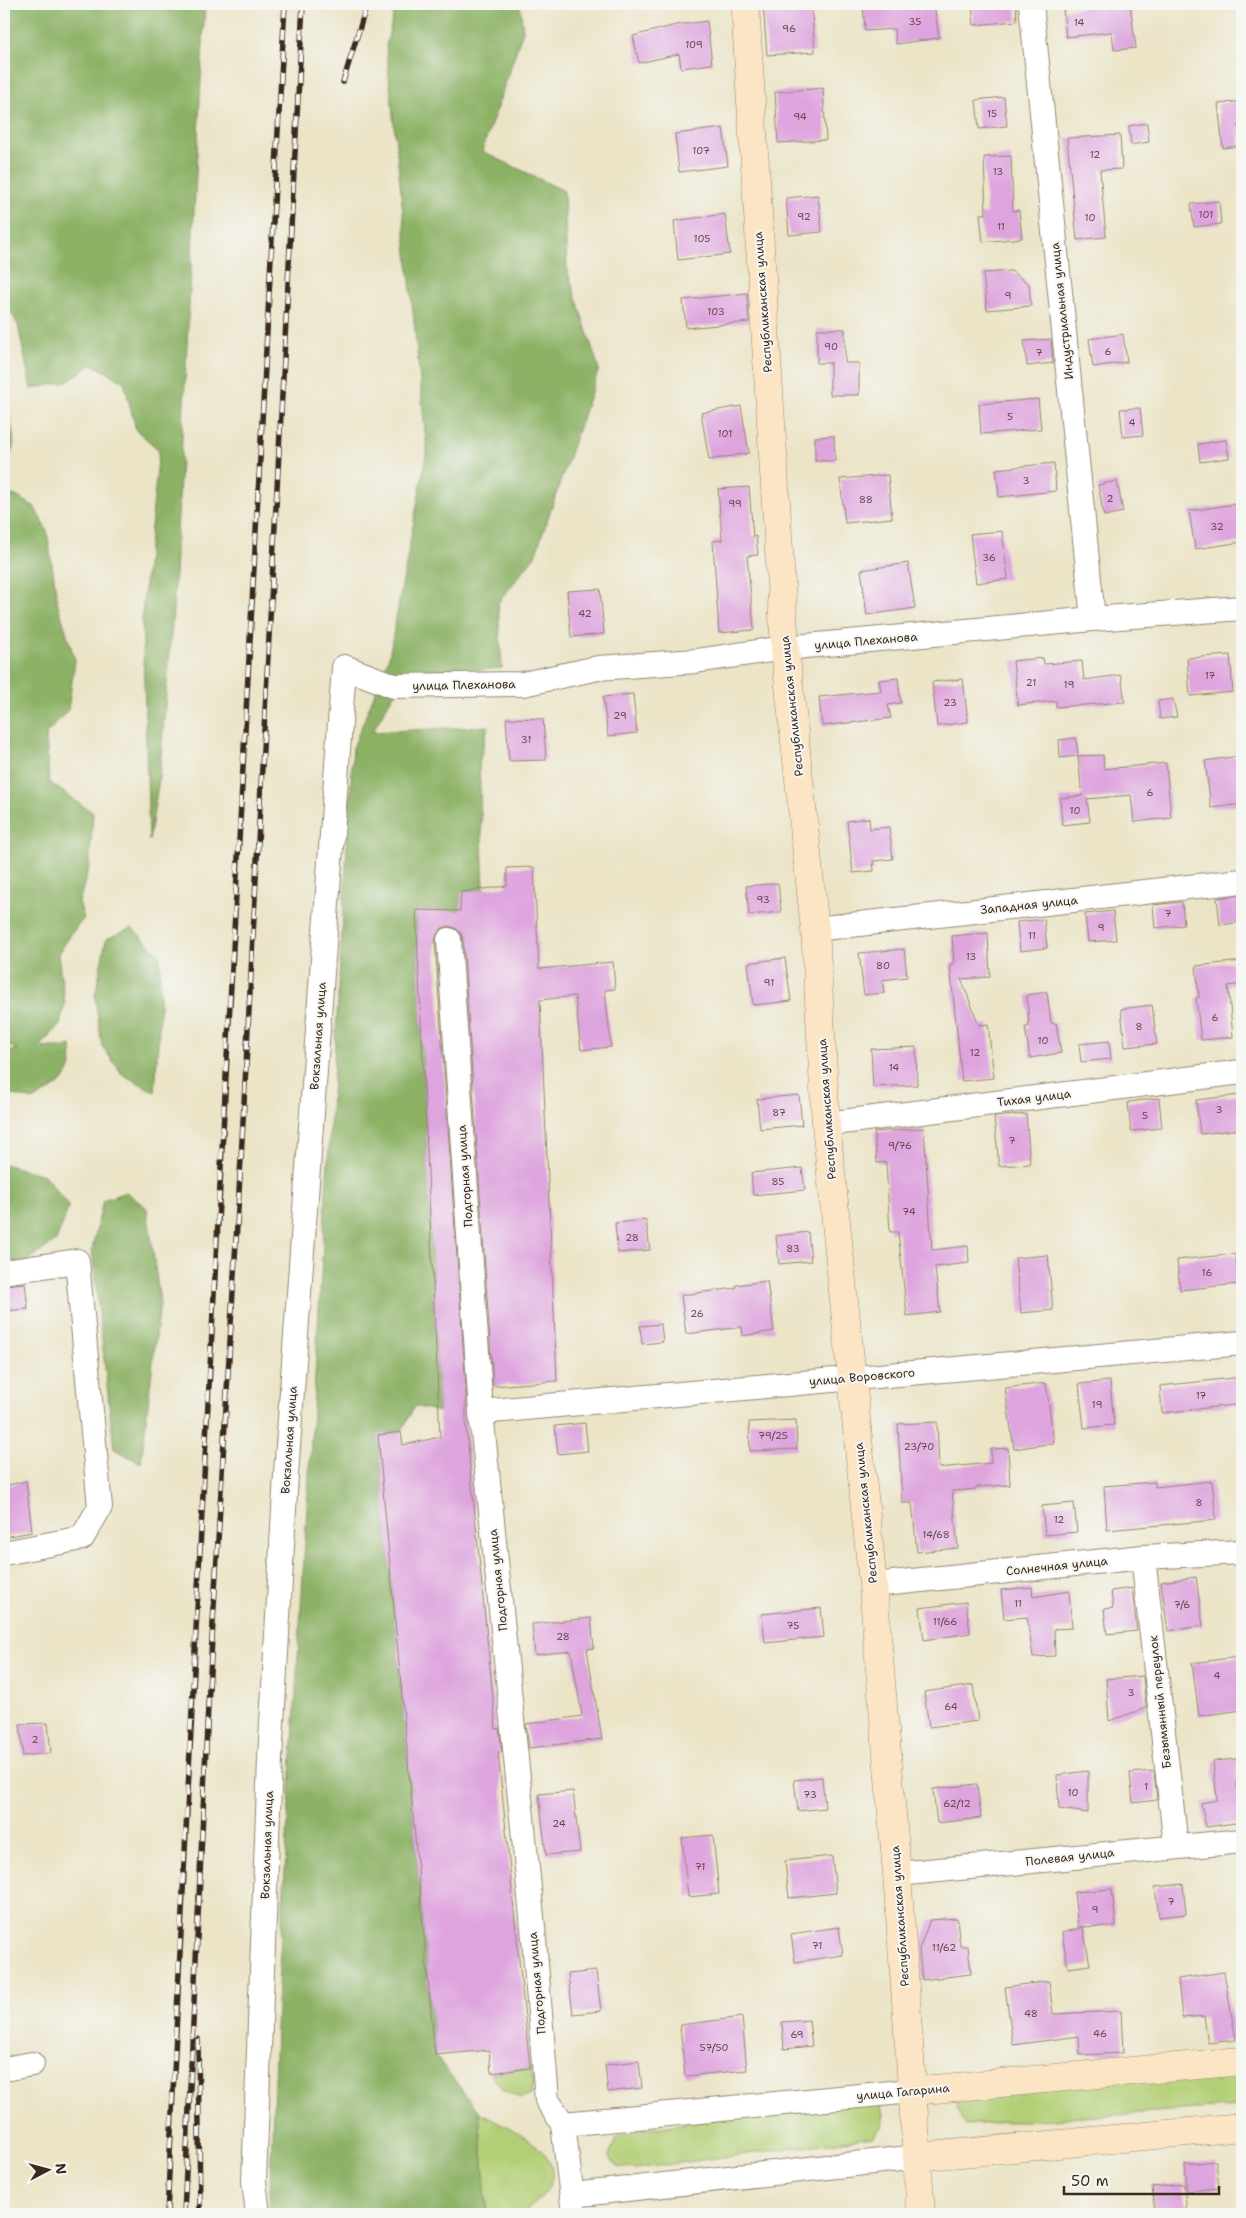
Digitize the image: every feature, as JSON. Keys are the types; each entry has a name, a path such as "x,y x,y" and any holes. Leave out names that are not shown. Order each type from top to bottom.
{"street":[{"name":"Республиканская улица","path":"745,4 785,648 815,929 826,1124 873,1585 897,1874 921,2214"},
{"name":"Индустриальная улица","path":"1031,4 1093,619"},
{"name":"улица Плеханова","path":"344,667 394,686 523,684 598,668 696,661 785,648 1093,619 1242,608"},
{"name":"Вокзальная улица","path":"258,2214 254,2180 270,1759 286,1474 344,667"},
{"name":"Западная улица","path":"815,929 1242,881"},
{"name":"Подгорная улица","path":"449,940 482,1412 533,1927 547,2100 563,2124 574,2204"},
{"name":"Тихая улица","path":"826,1124 1242,1072"},
{"path":"4,1272 77,1261 100,1507 82,1538 4,1553"},
{"name":"улица Воровского","path":"482,1412 1242,1343"},
{"name":"Солнечная улица","path":"873,1585 1143,1557 1242,1552"},
{"name":"Безымянный переулок","path":"1143,1557 1176,1846"},
{"name":"Полевая улица","path":"897,1874 1242,1841"},
{"name":"улица Гагарина","path":"563,2124 1242,2061"},
{"path":"4,2069 32,2064"},
{"path":"574,2204 918,2157 1242,2127"}],"green space":[{"path":"4,4 205,4 173,610 159,779 149,841 142,614 159,450 136,430 124,382 92,364 66,382 31,389 18,325 4,299"},
{"path":"396,4 520,4 523,31 482,151 564,191 567,269 599,369 535,556 498,603 502,668 404,677 372,732 488,726 479,764 484,889 461,892 460,911 416,911 439,1412 415,1406 401,1432 378,1436 435,2055 479,2112 487,2214 269,2214 277,2004 353,748 389,657 427,450 386,46"},
{"path":"4,401 11,425 13,441 12,449 4,463"},
{"path":"14,495 34,506 47,531 58,605 75,660 68,710 46,734 49,782 93,813 89,867 79,902 84,918 58,955 65,1003 60,1025 38,1048 71,1046 71,1066 63,1080 33,1100 4,1092 4,1053 17,1049 4,1044 4,498"},
{"path":"132,928 160,955 160,1012 155,1092 122,1074 102,1046 95,996 106,939"},
{"path":"4,1164 44,1175 69,1206 56,1241 24,1263 4,1272"},
{"path":"126,1192 147,1208 160,1303 141,1463 114,1449 92,1250 103,1200"},
{"path":"530,2068 534,2084 531,2094 520,2098 502,2089 491,2073"},
{"path":"1242,2069 1242,2106 965,2125 956,2107 962,2090"},
{"path":"867,2096 878,2103 884,2114 881,2127 873,2137 634,2169 617,2167 609,2155 616,2139 633,2131"},
{"path":"479,2112 519,2133 533,2143 544,2154 551,2166 552,2179 545,2193 523,2214 487,2214"}],"building":[{"path":"763,4 811,4 815,52 767,55"},
{"path":"863,4 934,4 939,38 896,44 894,29 865,31"},
{"path":"972,4 1016,4 1017,21 974,25"},
{"path":"1108,4 1130,4 1136,48 1114,50 1112,32 1066,37 1063,10"},
{"path":"707,21 712,64 681,68 679,54 639,63 633,36 676,25"},
{"path":"823,88 826,140 778,143 775,92"},
{"path":"1004,97 1007,126 979,129 976,100"},
{"path":"1242,101 1242,125 1238,125 1240,146 1223,148 1218,104"},
{"path":"1147,123 1149,142 1131,145 1129,126"},
{"path":"723,128 728,166 679,172 675,134"},
{"path":"1120,135 1122,169 1100,170 1106,237 1077,240 1067,138"},
{"path":"1011,156 1013,211 1019,210 1022,238 983,242 980,214 986,214 984,157"},
{"path":"818,195 822,232 789,235 786,198"},
{"path":"1219,201 1221,224 1194,227 1191,204"},
{"path":"725,214 730,254 678,260 674,221"},
{"path":"1011,271 1029,284 1031,306 987,310 983,273"},
{"path":"747,293 749,322 686,328 683,300"},
{"path":"817,329 845,329 845,363 859,363 859,395 830,395 830,363 817,363"},
{"path":"1123,334 1127,362 1093,367 1089,339"},
{"path":"1051,339 1053,363 1027,366 1024,341"},
{"path":"1038,399 1041,429 981,434 979,404"},
{"path":"741,406 749,453 709,460 701,413"},
{"path":"1140,408 1143,435 1123,437 1120,409"},
{"path":"834,436 835,461 815,461 815,437"},
{"path":"1226,440 1229,458 1200,462 1198,444"},
{"path":"1054,463 1056,491 999,497 996,469"},
{"path":"888,475 892,518 845,523 840,479"},
{"path":"1117,481 1123,512 1104,516 1098,485"},
{"path":"749,487 753,537 756,536 758,555 747,556 754,630 719,633 713,541 722,540 718,489"},
{"path":"1242,503 1242,542 1195,549 1189,511"},
{"path":"1002,531 1008,579 976,583 970,534"},
{"path":"908,563 915,608 867,615 861,570"},
{"path":"600,589 604,634 571,637 567,591"},
{"path":"1230,655 1233,692 1190,696 1187,658"},
{"path":"1043,658 1044,664 1082,661 1084,680 1121,675 1125,702 1056,707 1056,701 1018,705 1013,661"},
{"path":"898,678 901,703 888,705 891,718 822,726 819,697 881,691 879,680"},
{"path":"963,679 968,722 937,726 932,682"},
{"path":"633,694 637,733 608,736 603,697"},
{"path":"1173,699 1177,717 1160,719 1158,701"},
{"path":"506,718 543,719 546,760 509,761"},
{"path":"1076,738 1078,756 1060,758 1059,740"},
{"path":"1103,755 1104,769 1166,763 1171,818 1134,822 1131,795 1087,799 1090,822 1062,825 1060,798 1082,796 1078,756"},
{"path":"1239,756 1242,804 1211,808 1205,761"},
{"path":"869,818 870,829 889,827 893,859 873,861 874,871 853,873 847,821"},
{"path":"534,867 539,969 613,962 615,989 605,990 611,1047 581,1050 575,996 540,1000 557,1381 493,1386 463,939 461,933 455,928 448,926 442,928 437,934 435,941 466,1388 466,1425 496,1729 499,1728 502,1752 498,1752 530,2068 491,2073 489,2050 435,2055 378,1435 401,1432 403,1445 440,1437 416,910 460,911 461,892 507,886 507,868"},
{"path":"778,883 781,912 749,915 746,886"},
{"path":"1242,895 1242,922 1220,925 1217,898"},
{"path":"1182,902 1184,925 1155,928 1153,905"},
{"path":"1113,911 1116,940 1088,942 1085,914"},
{"path":"1044,919 1047,948 1020,951 1017,922"},
{"path":"988,933 990,977 961,979 979,1025 988,1024 994,1078 962,1081 950,964 954,963 952,936"},
{"path":"904,949 907,977 882,980 884,993 864,995 859,953"},
{"path":"785,958 791,1001 753,1005 748,963"},
{"path":"1242,961 1242,984 1228,986 1233,1037 1201,1040 1196,998 1199,997 1196,966"},
{"path":"1047,992 1051,1023 1056,1023 1061,1053 1030,1058 1025,1027 1029,1027 1027,995"},
{"path":"1152,1005 1157,1044 1125,1047 1121,1009"},
{"path":"1109,1041 1111,1059 1081,1062 1079,1044"},
{"path":"916,1047 917,1085 873,1087 871,1049"},
{"path":"799,1095 802,1125 760,1129 757,1099"},
{"path":"1240,1095 1242,1129 1200,1134 1196,1100"},
{"path":"1159,1098 1162,1128 1131,1131 1128,1102"},
{"path":"1026,1114 1030,1164 999,1166 994,1117"},
{"path":"924,1128 932,1250 968,1246 969,1263 935,1267 940,1312 907,1316 898,1232 890,1232 886,1162 877,1163 874,1132"},
{"path":"802,1168 805,1190 753,1195 751,1173"},
{"path":"646,1220 650,1250 618,1253 615,1223"},
{"path":"808,1232 811,1261 779,1264 776,1236"},
{"path":"1235,1254 1238,1284 1180,1290 1177,1260"},
{"path":"1048,1255 1053,1310 1021,1313 1015,1258"},
{"path":"767,1281 774,1331 743,1336 742,1327 686,1334 681,1295 736,1288 736,1285"},
{"path":"25,1283 28,1309 4,1311 4,1285"},
{"path":"661,1324 663,1342 642,1344 640,1326"},
{"path":"1242,1377 1242,1404 1162,1413 1160,1386"},
{"path":"1110,1381 1114,1425 1084,1428 1079,1384"},
{"path":"1046,1383 1054,1443 1014,1449 1005,1388"},
{"path":"796,1420 797,1449 750,1451 749,1422"},
{"path":"937,1422 939,1468 991,1463 991,1449 1008,1448 1010,1485 976,1487 976,1489 952,1491 958,1548 917,1552 912,1503 902,1503 898,1424"},
{"path":"585,1423 588,1451 558,1454 555,1426"},
{"path":"26,1481 32,1532 4,1537 4,1486"},
{"path":"1212,1481 1216,1520 1107,1530 1104,1486 1155,1482 1155,1487"},
{"path":"1074,1503 1077,1532 1045,1535 1042,1506"},
{"path":"1196,1577 1203,1626 1168,1631 1161,1582"},
{"path":"1032,1587 1033,1597 1069,1591 1072,1628 1054,1629 1055,1656 1033,1657 1027,1617 1004,1619 1001,1590"},
{"path":"1132,1588 1137,1631 1107,1634 1104,1609 1113,1608 1111,1591"},
{"path":"966,1602 970,1633 924,1640 920,1608"},
{"path":"821,1608 824,1637 765,1643 762,1614"},
{"path":"591,1618 594,1648 587,1649 602,1739 529,1748 526,1724 582,1716 571,1651 535,1655 532,1624"},
{"path":"1238,1657 1242,1687 1242,1710 1199,1716 1192,1663"},
{"path":"1143,1676 1146,1708 1109,1721 1106,1679"},
{"path":"973,1685 978,1721 929,1727 924,1692"},
{"path":"48,1723 51,1753 23,1756 20,1724"},
{"path":"1237,1759 1237,1796 1242,1795 1242,1822 1206,1827 1201,1803 1217,1800 1213,1761"},
{"path":"1088,1771 1088,1813 1059,1809 1057,1775"},
{"path":"1154,1771 1157,1800 1133,1803 1130,1773"},
{"path":"822,1777 825,1808 798,1811 794,1780"},
{"path":"977,1784 981,1818 937,1823 933,1789"},
{"path":"573,1791 580,1852 546,1855 539,1794"},
{"path":"713,1835 719,1894 688,1897 682,1838"},
{"path":"832,1856 836,1893 789,1898 785,1861"},
{"path":"1183,1884 1186,1914 1159,1917 1155,1887"},
{"path":"1112,1889 1116,1926 1078,1927 1074,1892"},
{"path":"957,1918 960,1946 968,1946 971,1974 922,1980 919,1949 930,1920"},
{"path":"839,1927 843,1955 795,1962 791,1934"},
{"path":"1083,1927 1090,1965 1068,1968 1062,1933"},
{"path":"596,1971 601,2011 573,2014 568,1974"},
{"path":"1224,1972 1236,2040 1208,2043 1204,2016 1182,2018 1178,1979"},
{"path":"1049,1981 1053,2014 1121,2011 1123,2053 1080,2055 1079,2036 1013,2045 1005,1987"},
{"path":"742,2017 747,2070 685,2076 680,2025"},
{"path":"809,2020 812,2046 784,2049 782,2022"},
{"path":"639,2061 642,2088 608,2092 605,2065"},
{"path":"1216,2161 1219,2188 1187,2191 1185,2164"},
{"path":"1184,2184 1187,2214 1155,2214 1152,2187"}],"railway":[{"path":"167,2214 209,1385 285,4"},
{"path":"184,2214 208,1706 241,1159 303,4"},
{"path":"343,82 367,4"},
{"path":"198,2039 200,2214"}]}
